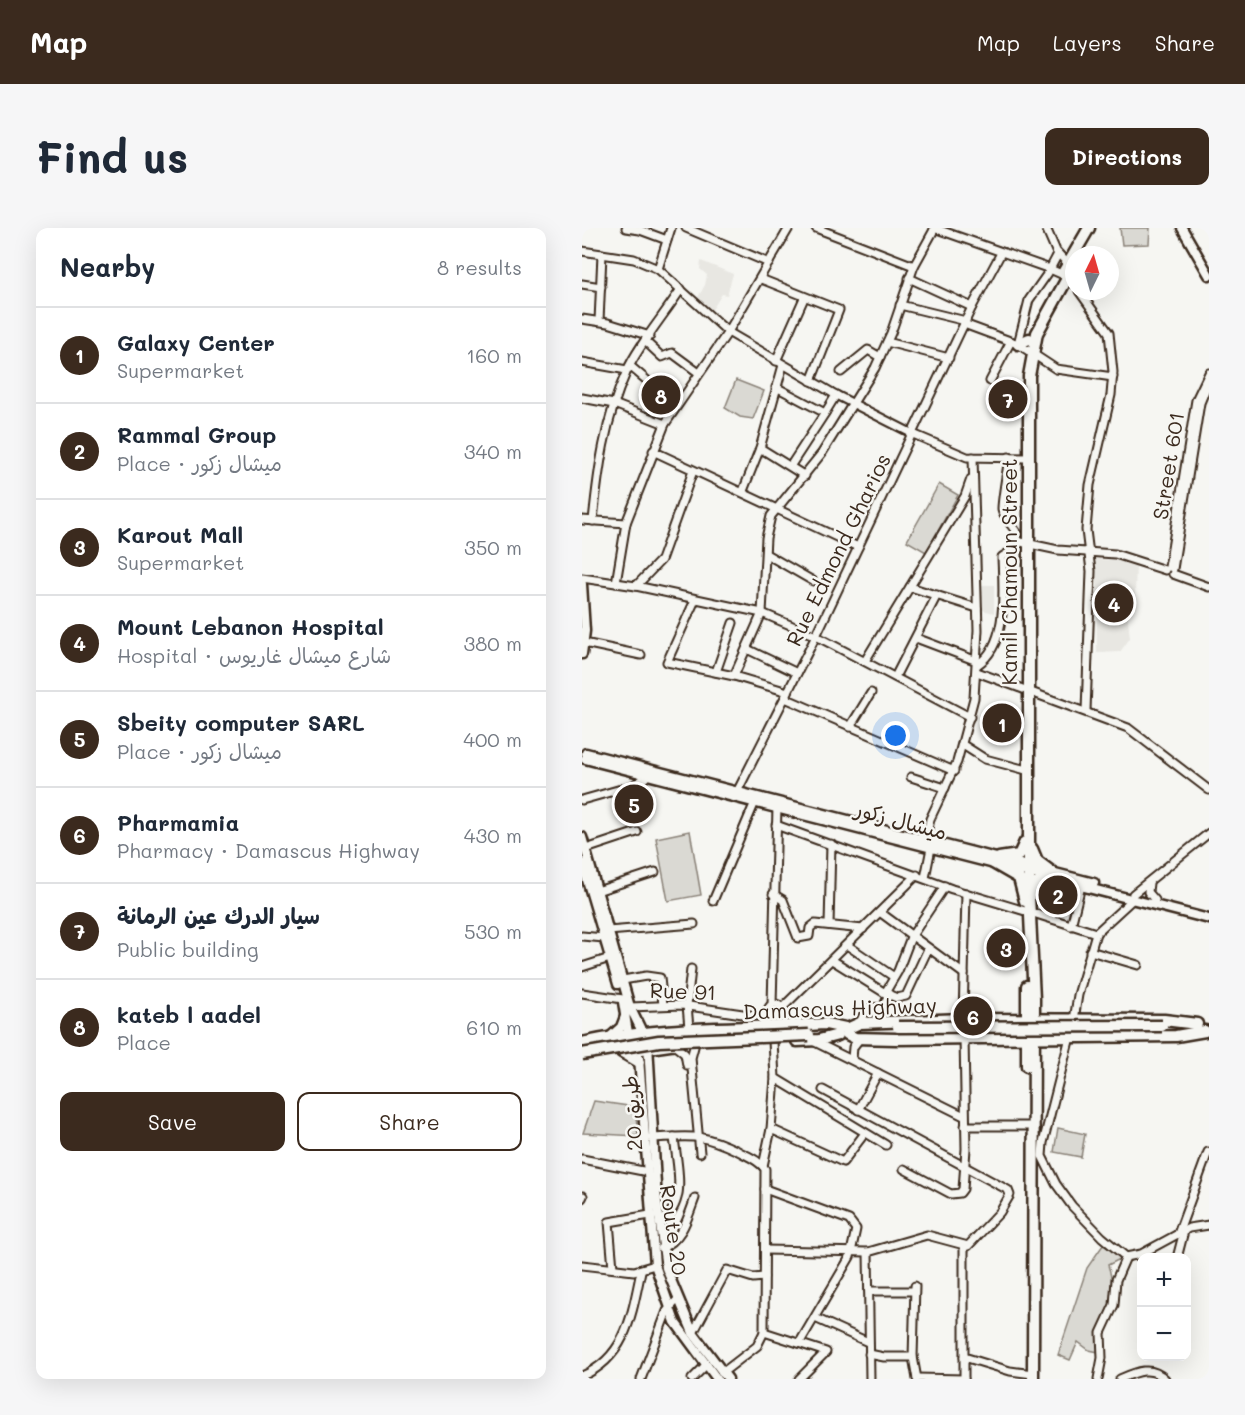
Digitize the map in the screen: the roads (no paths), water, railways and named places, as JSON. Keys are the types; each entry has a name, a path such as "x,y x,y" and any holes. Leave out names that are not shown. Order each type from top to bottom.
{"highway":[{"path":"1081,246 1089,228"},
{"path":"1083,246 1096,228"},
{"name":"Kamil Chamoun Street","path":"1027,911 1027,691 1023,543 1028,390 1023,345 1038,316 1065,280"},
{"path":"1028,842 1037,861 1053,876 1037,883 1027,895 1015,874 996,861 1017,856 1028,842"},
{"path":"1027,911 1030,1019 1037,1043 1030,1054"},
{"path":"1005,1019 1022,1014 1031,996"},
{"path":"1031,996 1038,1012 1055,1019"},
{"path":"844,1032 860,1023 963,1019 1164,1020 1205,1027"},
{"path":"1005,1019 1011,1024 1012,1029 1007,1036"},
{"path":"1055,1019 1052,1026 1065,1036"},
{"path":"582,1043 611,1036 634,1027 832,1024 860,1038 1181,1036 1205,1027"},
{"name":"Damascus Highway","path":"582,1054 659,1041 844,1032 1205,1027"},
{"name":"Damascus Highway","path":"582,1048 668,1035 810,1035"},
{"path":"582,1059 675,1045 773,1041 810,1035"},
{"path":"1007,1036 1021,1041 1030,1054 1034,1150 1031,1377"},
{"path":"1034,1150 1028,1126 1030,1054 1035,1036"},
{"path":"621,1052 639,1062"}],"main road":[{"path":"1182,228 1209,275"},
{"path":"582,584 585,613 582,654"},
{"path":"584,756 645,778 737,792 928,843"},
{"name":"ميشال زكور","path":"584,756 737,792 755,802 928,843 1209,919"},
{"name":"طريق 20","path":"582,837 597,891 605,934 623,980 628,1010 634,1027 648,1048 652,1138 661,1248 677,1300 693,1333 722,1377"},
{"path":"582,863 605,934 609,958 628,1010 621,1026 611,1036"},
{"name":"ميشال زكور","path":"1053,876 1081,886 1155,900 1209,914"},
{"name":"Route 20","path":"634,1027 633,1050 639,1062 655,1265 669,1307 679,1328 705,1366 722,1377"}],"street":[{"path":"626,228 667,240"},
{"path":"658,268 671,228"},
{"path":"686,228 769,263"},
{"path":"616,583 626,523 665,424 728,332 789,228"},
{"path":"816,228 914,266"},
{"path":"734,676 762,613 768,528 775,508 805,476 880,357 914,266 934,228 1065,275"},
{"path":"1046,228 1065,269"},
{"path":"582,251 634,259 658,268 728,332 836,395 953,453 973,457 1026,457"},
{"path":"1057,252 1065,254"},
{"path":"990,381 1023,345 1029,300 1049,271 1057,252"},
{"name":"Rue Edmond Gharios","path":"737,792 816,636 914,434 972,307 1001,253"},
{"path":"599,321 602,254"},
{"path":"909,278 972,307"},
{"path":"761,279 839,310 811,381"},
{"path":"582,284 601,287"},
{"path":"593,521 614,404 629,368 681,289"},
{"path":"742,491 760,448 776,387 779,363 804,298"},
{"path":"1085,300 1109,333 1113,377 1090,485 1085,535 1091,571 1086,711"},
{"path":"900,305 965,323 1023,345 1056,369 1113,377"},
{"path":"582,319 599,321 648,339 662,357 672,353 699,373"},
{"path":"887,342 949,358"},
{"path":"841,372 868,350 880,357"},
{"path":"582,362 629,368 676,405"},
{"name":"Street 601","path":"1171,570 1196,400 1209,374"},
{"name":"Street 601","path":"1171,570 1200,404 1209,381"},
{"path":"776,387 825,413"},
{"path":"791,465 836,395"},
{"path":"582,398 614,404 665,424"},
{"path":"760,448 791,465 805,476"},
{"path":"653,451 858,547"},
{"path":"769,1015 777,1018 863,929 921,876 928,843 928,825 954,771 963,745 970,717 977,666 973,457"},
{"path":"1009,457 1007,483 1001,505 1005,517 1023,543"},
{"path":"636,586 662,560 693,471"},
{"path":"865,661 965,496 973,474"},
{"path":"965,496 974,496"},
{"path":"582,520 626,523"},
{"path":"977,666 994,647 1003,592 1002,556 1023,543 1125,556 1171,570 1209,586"},
{"path":"766,555 813,581"},
{"path":"582,578 636,586 762,613 816,636 970,717"},
{"path":"910,587 977,608"},
{"path":"895,677 937,595"},
{"path":"696,600 667,662 734,676 786,695 850,727 954,771"},
{"path":"716,672 733,623"},
{"path":"916,638 1027,691 1086,711 1130,730 1209,790"},
{"path":"584,643 641,655"},
{"path":"747,649 797,674"},
{"path":"850,727 871,693"},
{"path":"963,745 982,758 1027,771"},
{"path":"911,777 945,788"},
{"path":"582,800 632,786 645,778"},
{"path":"713,901 755,802"},
{"path":"769,1015 768,1008 772,1005 773,894 777,807"},
{"path":"776,825 945,886 1096,933"},
{"path":"586,849 637,832"},
{"path":"1074,1020 1076,1002 1096,933 1151,881 1209,833"},
{"path":"829,925 831,844"},
{"path":"597,891 654,872"},
{"path":"1151,881 1147,891 1155,900"},
{"path":"860,1023 867,1007 884,1008 887,993 911,937 945,886"},
{"path":"1071,926 1081,886"},
{"path":"963,1019 966,893"},
{"path":"773,894 783,900 798,938 809,936 812,924 863,929"},
{"path":"880,913 963,974"},
{"path":"582,936 694,924"},
{"path":"847,945 894,977"},
{"path":"832,960 897,998 906,996 928,949"},
{"path":"1090,951 1138,964"},
{"path":"582,967 609,958"},
{"path":"685,1028 691,969"},
{"path":"623,980 646,976 660,978 663,1005"},
{"path":"582,993 623,999"},
{"name":"Rue 91","path":"628,1010 663,1005 687,1005 756,1016 769,1015"},
{"path":"772,1005 779,1005 794,1025"},
{"path":"758,1026 769,1015"},
{"path":"810,1035 878,1073 964,1116"},
{"path":"1065,1036 1034,1150 1068,1202 1126,1257"},
{"path":"904,1169 955,1195 963,1189 965,1167 964,1037"},
{"path":"852,1059 853,1047 860,1038"},
{"path":"722,1377 757,1346 764,1332 765,1190 763,1166 771,1130 775,1078 773,1041"},
{"path":"695,1043 689,1063 690,1088 697,1124"},
{"path":"675,1045 682,1050 689,1063 700,1153"},
{"path":"858,1110 878,1073"},
{"path":"775,1078 886,1144"},
{"path":"690,1088 695,1105"},
{"path":"765,1250 868,1252 925,1235 968,1246 1000,1212 1011,1193 823,1090"},
{"path":"965,1126 1028,1126"},
{"path":"771,1130 843,1162 865,1132"},
{"path":"652,1138 698,1136 711,1138 763,1166"},
{"path":"659,1223 670,1214 679,1200 674,1137"},
{"path":"1178,1253 1181,1233 1208,1152"},
{"path":"582,1159 648,1172"},
{"path":"765,1190 852,1222 856,1229 851,1252 800,1342"},
{"path":"661,1248 676,1239 689,1216 695,1198"},
{"path":"612,1268 609,1222 650,1215"},
{"path":"1126,1257 1141,1254 1181,1233 1209,1225"},
{"path":"869,1291 915,1288 913,1357 917,1378 964,1379 964,1246"},
{"path":"868,1252 870,1379"},
{"path":"1099,1379 1102,1358 1101,1333 1113,1308 1116,1280 1126,1257"},
{"path":"582,1264 641,1271 655,1265"},
{"path":"693,1333 727,1270 753,1278 764,1277"},
{"path":"582,1376 607,1360 621,1344 627,1329 641,1271"},
{"path":"641,1379 669,1307 677,1300"},
{"path":"815,1318 868,1342"},
{"path":"764,1332 826,1352 799,1379"},
{"path":"869,1353 880,1357 913,1357"},
{"path":"964,1357 1031,1377"},
{"path":"692,1379 705,1366"},
{"path":"1120,1379 1144,1370 1157,1373 1165,1379"}],"place":[{"name":"kateb l aadel","path":"661,395"},
{"name":"سيار الدرك عين الرمانة","path":"1008,399"},
{"name":"Mount Lebanon Hospital","path":"1114,603"},
{"name":"Galaxy Center","path":"1002,723"},
{"name":"Sbeity computer SARL","path":"634,804"},
{"name":"Rammal Group","path":"1058,895"},
{"name":"Karout Mall","path":"1006,948"},
{"name":"Pharmamia","path":"973,1016"}]}
